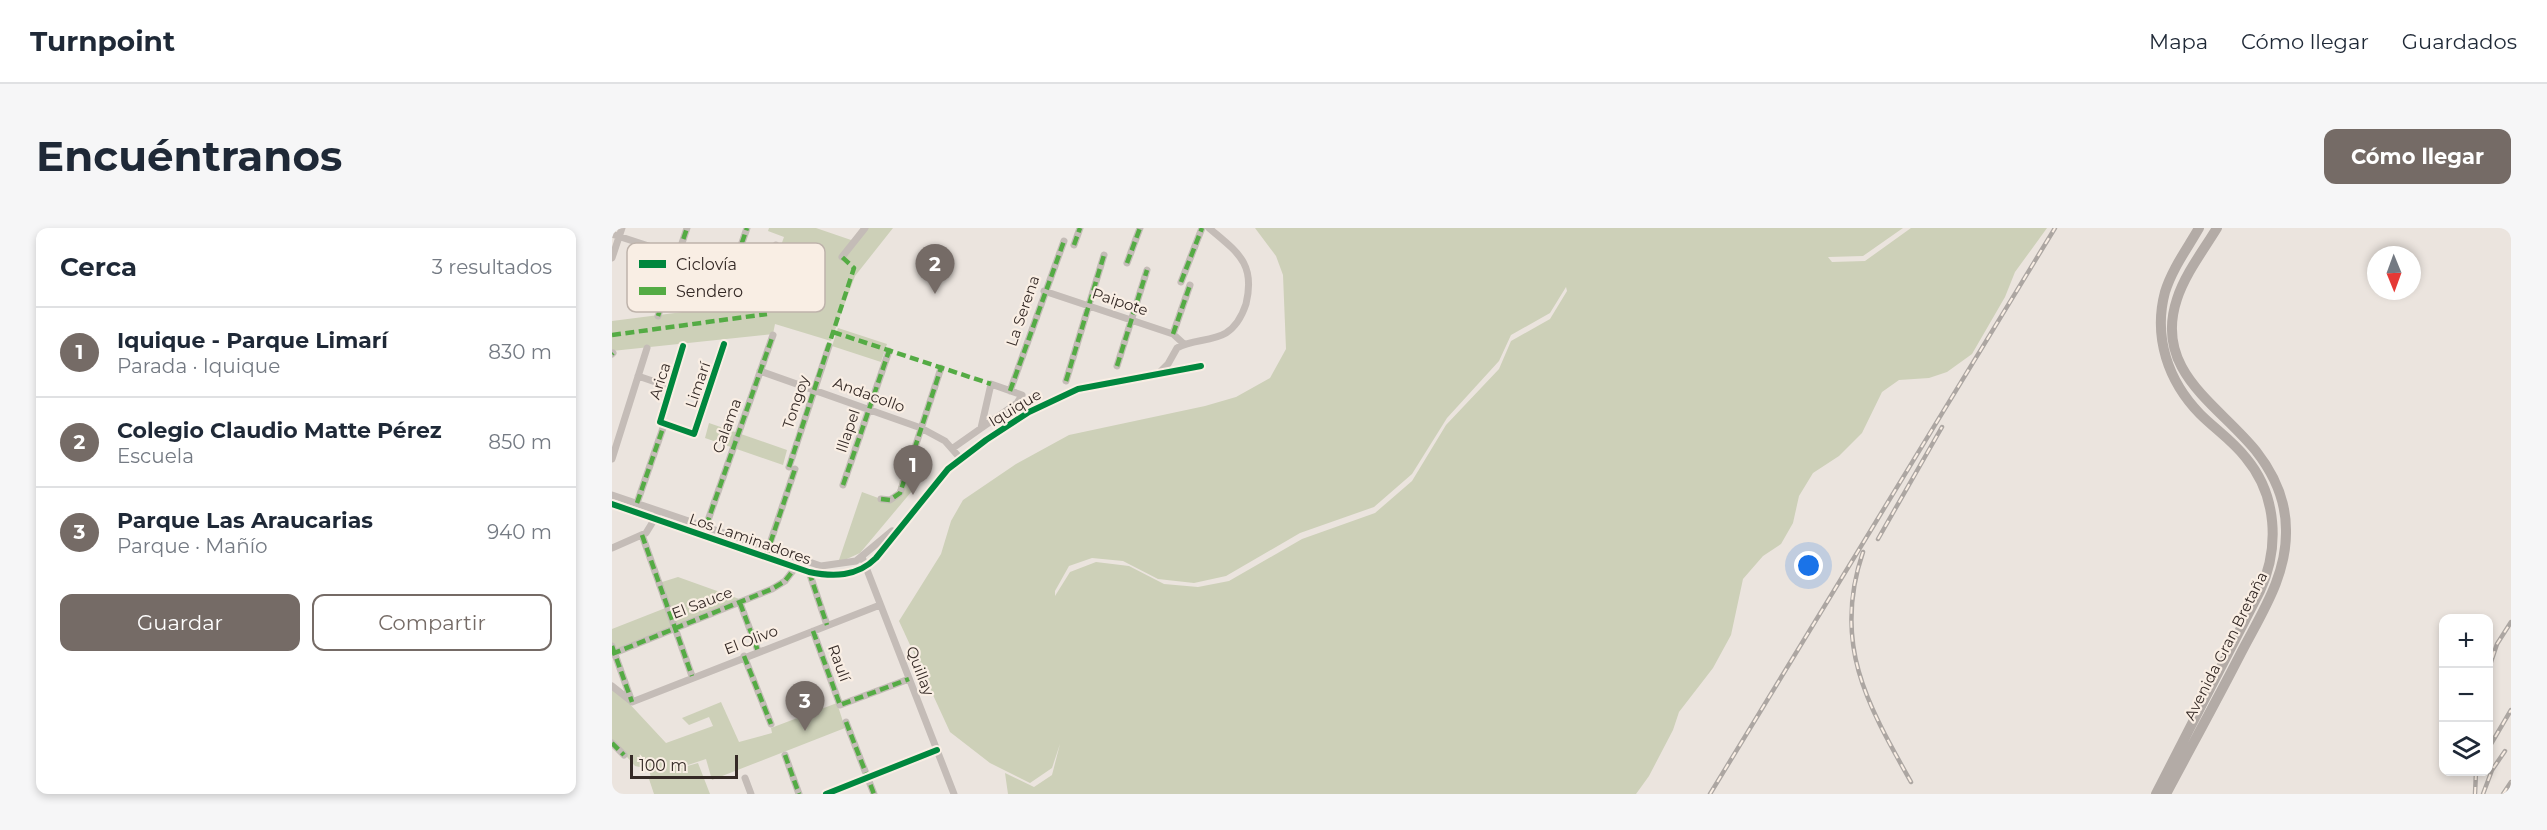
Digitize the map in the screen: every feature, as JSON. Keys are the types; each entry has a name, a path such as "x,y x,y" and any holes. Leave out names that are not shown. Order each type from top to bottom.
{"main road":[{"name":"Avenida Gran Bretaña","path":"2156,794 2264,583 2273,546 2271,510 2260,479 2245,456 2184,396 2170,370 2164,351 2161,323 2165,294 2174,269 2199,228"},
{"name":"Avenida Gran Bretaña","path":"2166,794 2274,588 2285,550 2284,509 2269,470 2249,443 2195,389 2184,373 2175,348 2172,322 2177,299 2217,228"}],"street":[{"path":"612,258 616,235 622,228"},
{"path":"682,243 687,228"},
{"path":"742,243 747,228"},
{"path":"842,257 865,228"},
{"path":"1074,245 1080,228"},
{"path":"1126,263 1140,228"},
{"path":"1181,282 1202,228"},
{"path":"1155,376 1168,364 1177,348 1212,339 1232,329 1242,315 1250,285 1249,273 1243,261 1209,228"},
{"path":"616,235 640,243"},
{"name":"La Serena","path":"981,428 1021,399 1022,396 1010,391 1044,291 1064,241"},
{"path":"1066,381 1104,255"},
{"path":"1117,366 1147,270"},
{"path":"1173,334 1190,285"},
{"name":"Paipote","path":"1044,291 1173,334 1184,345"},
{"path":"658,316 659,312"},
{"name":"Calama","path":"706,526 773,335"},
{"name":"Limarí","path":"663,424 694,434 724,344"},
{"name":"Arica","path":"637,503 663,424 670,387 683,346"},
{"name":"Tongoy","path":"766,556 829,346"},
{"path":"612,459 647,348"},
{"name":"Illapel","path":"843,485 889,351"},
{"name":"Iquique","path":"907,517 960,458 1002,428 1054,399 1100,384 1201,366"},
{"path":"881,499 890,500 898,496 941,368"},
{"name":"Andacollo","path":"760,372 921,428 953,448 960,458"},
{"path":"638,376 670,387"},
{"path":"953,448 981,428 991,384 1010,391"},
{"name":"Los Laminadores","path":"612,495 821,566 845,564 862,557 907,517"},
{"name":"Los Laminadores","path":"612,504 809,572 839,575 865,567"},
{"path":"612,548 642,535 662,512"},
{"path":"865,567 882,550 907,517"},
{"path":"642,535 692,676"},
{"name":"Quillay","path":"862,557 954,794"},
{"name":"El Sauce","path":"613,651 740,603 782,584 795,568"},
{"name":"Raulí","path":"809,572 827,625"},
{"path":"740,603 758,651"},
{"name":"El Olivo","path":"632,702 692,676 880,605"},
{"name":"Raulí","path":"813,631 840,705 909,679"},
{"path":"613,651 632,702"},
{"path":"744,656 771,724"},
{"path":"612,686 632,702"},
{"path":"846,722 874,794"},
{"path":"612,743 624,755"},
{"path":"826,794 937,750"},
{"path":"785,755 799,794"},
{"path":"745,778 751,794"}],"green space":[{"path":"769,228 816,228 854,241 865,228 893,228 855,276 831,341 775,324 773,334 612,351 612,321 683,312 825,312 825,243 782,243 784,237 768,231"},
{"path":"1255,228 1903,228 1863,256 1828,257 1832,262 1865,261 1911,228 2047,228 2015,272 2005,297 1972,354 1947,372 1929,378 1899,380 1882,392 1862,433 1839,456 1813,473 1799,496 1793,523 1781,544 1763,556 1743,579 1731,635 1713,668 1679,712 1673,730 1649,776 1636,794 1008,794 1005,773 1034,787 1052,775 1060,744 1052,768 1030,783 990,763 950,732 899,621 941,554 951,521 963,500 1016,464 1069,435 1205,406 1236,397 1270,378 1286,349 1283,275 1276,256","holes":["1566,287 1567,291 1550,319 1511,341 1499,369 1446,425 1412,481 1375,513 1302,539 1229,581 1198,587 1164,584 1129,566 1096,562 1070,572 1055,596 1055,591 1069,566 1092,558 1123,561 1158,579 1194,583 1226,576 1300,533 1374,507 1412,474 1447,418 1499,361 1511,335 1550,313"]},
{"path":"838,328 887,344 881,362 832,346"},
{"path":"709,423 787,450 783,465 705,438"},
{"path":"900,480 917,485 860,553 838,563 862,492 881,499 896,497"},
{"path":"678,577 745,601 612,652 612,629 668,607 659,583"},
{"path":"612,685 666,743 713,726 709,717 689,725 682,718 721,702 739,742 772,733 771,728 837,703 845,728 712,780 706,759 670,771 698,763 710,794 654,794 649,779 651,778 649,769 635,766 612,740"}],"railway":[{"path":"1710,794 2055,228"},
{"path":"1878,539 1942,427"},
{"path":"1863,552 1854,585 1851,615 1853,644 1868,699 1911,782"},
{"path":"2489,668 2497,644 2511,622"},
{"path":"2493,741 2511,710"},
{"path":"2483,794 2492,770 2505,751"},
{"path":"2475,794 2476,776"},
{"path":"2503,794 2511,782"}],"marked path":[{"path":"682,243 687,228"},
{"path":"742,243 747,228"},
{"path":"1074,245 1080,228"},
{"path":"1127,263 1140,228"},
{"path":"1181,282 1202,228"},
{"path":"1010,391 1064,241"},
{"path":"1066,381 1104,255"},
{"path":"789,467 854,268 842,257"},
{"path":"1117,366 1147,270"},
{"path":"1173,334 1190,285"},
{"path":"658,316 659,312"},
{"path":"612,335 767,314"},
{"path":"833,332 991,384"},
{"path":"706,526 773,335"},
{"path":"843,485 889,351"},
{"path":"881,499 890,500 900,493 941,368"},
{"path":"637,503 664,425"},
{"path":"766,556 795,469"},
{"path":"642,535 692,676"},
{"path":"612,654 772,589 785,581 795,568"},
{"path":"809,572 827,625"},
{"path":"740,603 758,651"},
{"path":"813,631 840,705 909,679"},
{"path":"612,646 632,702"},
{"path":"744,656 771,724"},
{"path":"846,722 874,794"},
{"path":"612,743 624,755"},
{"path":"785,755 799,794"}],"cycle path":[{"path":"683,346 660,422 694,434 724,344"},
{"path":"612,504 809,572 827,575 853,572 876,558 948,469 986,440 1029,412 1078,389 1201,366"},
{"path":"826,794 937,750"}],"place":[{"name":"Colegio Claudio Matte Pérez","path":"935,294"},
{"name":"Iquique - Parque Limarí","path":"913,495"},
{"name":"Parque Las Araucarias","path":"805,731"}]}
